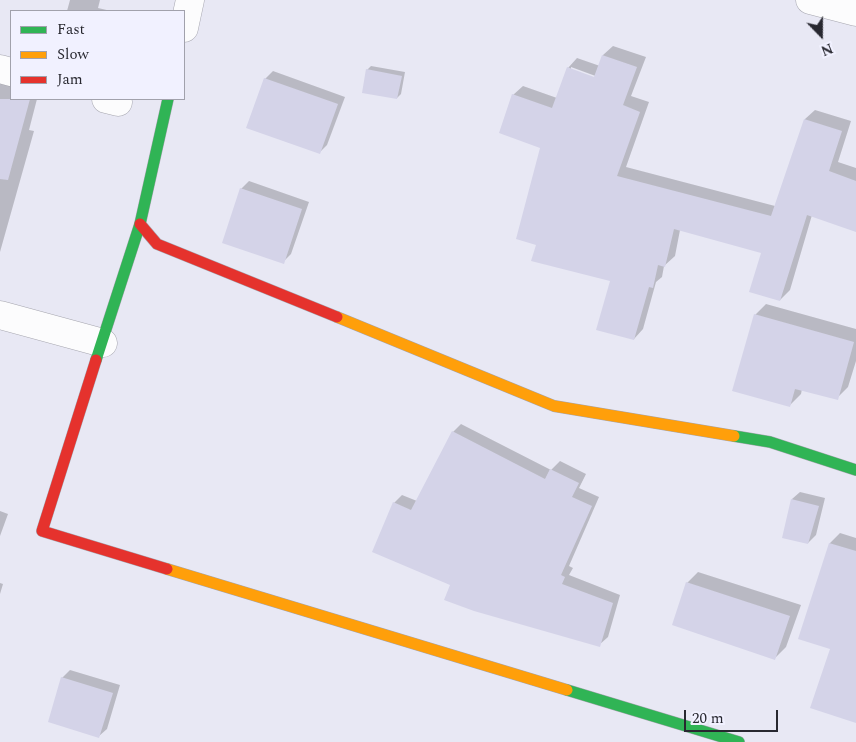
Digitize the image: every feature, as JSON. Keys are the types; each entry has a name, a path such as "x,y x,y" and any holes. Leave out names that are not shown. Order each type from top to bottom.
{"street":[{"path":"185,23 190,0"},
{"path":"810,0 856,12"},
{"path":"168,100 140,224 42,531 739,742"},
{"path":"140,224 157,244 554,406 770,442 856,470"},
{"path":"0,315 102,343"}],"building":[{"path":"602,55 637,67 623,105 640,112 617,176 771,216 804,119 842,131 829,171 856,181 856,232 807,215 780,301 749,292 761,253 674,229 665,267 658,265 653,288 649,287 634,340 596,330 610,281 531,261 536,245 516,239 540,148 499,133 512,94 552,108 567,67 594,77"},
{"path":"366,69 402,76 397,99 362,93"},
{"path":"264,78 338,104 320,154 246,128"},
{"path":"0,99 30,100 8,180 0,179"},
{"path":"240,188 302,209 284,264 222,243"},
{"path":"754,314 854,342 838,400 795,389 790,407 732,391"},
{"path":"452,431 545,479 550,469 579,483 572,497 592,506 561,575 565,577 562,584 613,603 600,647 474,611 444,600 450,585 372,552 393,502 411,510"},
{"path":"791,499 819,506 808,544 782,538"},
{"path":"829,543 856,551 856,723 810,708 830,649 798,639"},
{"path":"686,582 790,616 775,660 672,625"},
{"path":"61,677 113,693 99,738 48,722"}],"traffic: fast":[{"path":"96,360 140,224 168,100"},
{"path":"734,436 770,442 856,470"},
{"path":"567,690 739,742"}],"traffic: slow":[{"path":"337,317 554,406 734,436"},
{"path":"167,569 567,690"}],"traffic: jam":[{"path":"140,224 157,244 337,317"},
{"path":"96,360 42,531 167,569"}]}
